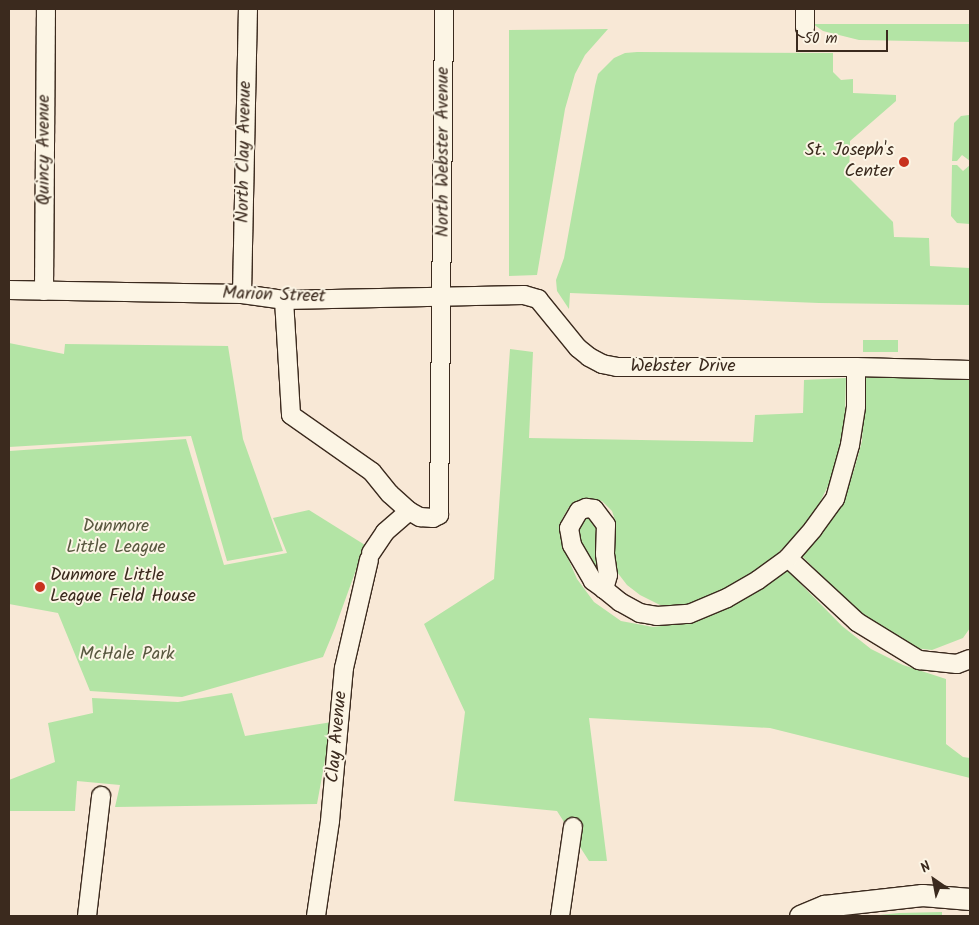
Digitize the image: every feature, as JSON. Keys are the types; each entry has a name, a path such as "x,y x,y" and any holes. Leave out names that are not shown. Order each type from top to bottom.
{"main road":[{"path":"800,916 824,906 922,895 970,899"}],"street":[{"name":"Quincy Avenue","path":"44,291 46,9"},
{"name":"North Clay Avenue","path":"242,294 248,9"},
{"name":"North Webster Avenue","path":"443,295 444,9"},
{"path":"805,9 805,28"},
{"name":"Marion Street","path":"9,290 242,294 284,300 443,295 524,295 538,299"},
{"path":"284,300 291,415 372,472 390,494 409,511 420,517 433,518 439,515 441,510 443,295"},
{"name":"Webster Drive","path":"538,299 578,348 602,364 617,367 856,367 970,370"},
{"path":"604,589 620,602 640,613 658,616 689,614 727,598 758,580 788,558 813,529 835,498 850,445 856,406 856,367"},
{"name":"Clay Avenue","path":"316,916 330,821 344,668 370,557 391,525 409,511"},
{"path":"788,558 857,622 920,660 957,664 970,659"},
{"path":"87,916 101,796"},
{"path":"560,916 573,827"}],"green space":[{"path":"813,24 970,24 970,42 859,40 823,31"},
{"path":"608,29 585,55 575,74 565,109 537,275 509,276 509,30"},
{"path":"625,53 833,53 833,72 841,80 853,79 853,93 896,95 896,101 850,141 849,178 893,222 894,237 929,238 930,266 970,268 970,305 819,303 570,293 569,309 557,291 556,280 564,258 598,74 614,58"},
{"path":"969,115 970,161 962,155 957,161 952,161 954,123 961,116"},
{"path":"952,165 957,165 963,171 970,165 970,224 957,223 951,216"},
{"path":"863,340 898,340 898,352 863,352"},
{"path":"9,343 64,354 65,344 228,346 243,439 283,551 227,561 191,436 9,447"},
{"path":"510,349 533,352 529,438 753,442 755,415 803,413 804,380 846,378 844,444 836,470 817,508 800,531 775,556 753,573 716,595 691,605 660,605 640,595 627,585 617,572 613,559 615,520 612,511 602,501 591,499 569,507 562,519 564,549 577,579 594,602 621,621 653,627 685,623 715,614 750,595 786,569 842,626 871,649 903,665 946,679 946,744 963,757 970,758 970,778 770,728 589,718 607,861 589,861 557,811 454,801 465,712 424,624 494,579"},
{"path":"865,377 970,377 970,628 963,638 932,650 914,648 857,612 801,555 830,522 840,505 854,470 862,441"},
{"name":"Dunmore Little League","path":"186,439 224,565 287,553 273,518 309,510 365,545 335,628 323,657 182,697 90,691 58,613 9,604 9,451"},
{"path":"589,517 597,527 595,556 598,572 580,545 579,528 583,520"},
{"path":"232,693 245,736 332,722 317,804 115,807 120,785 77,781 75,811 9,811 9,780 55,762 48,723 93,713 92,698 178,702"},
{"path":"942,912 942,916 870,916 899,913"}],"place":[{"name":"St. Joseph's Center","path":"904,162"},
{"name":"Dunmore Little League Field House","path":"40,587"}],"park label":[{"name":"McHale Park","path":"127,655"}]}
